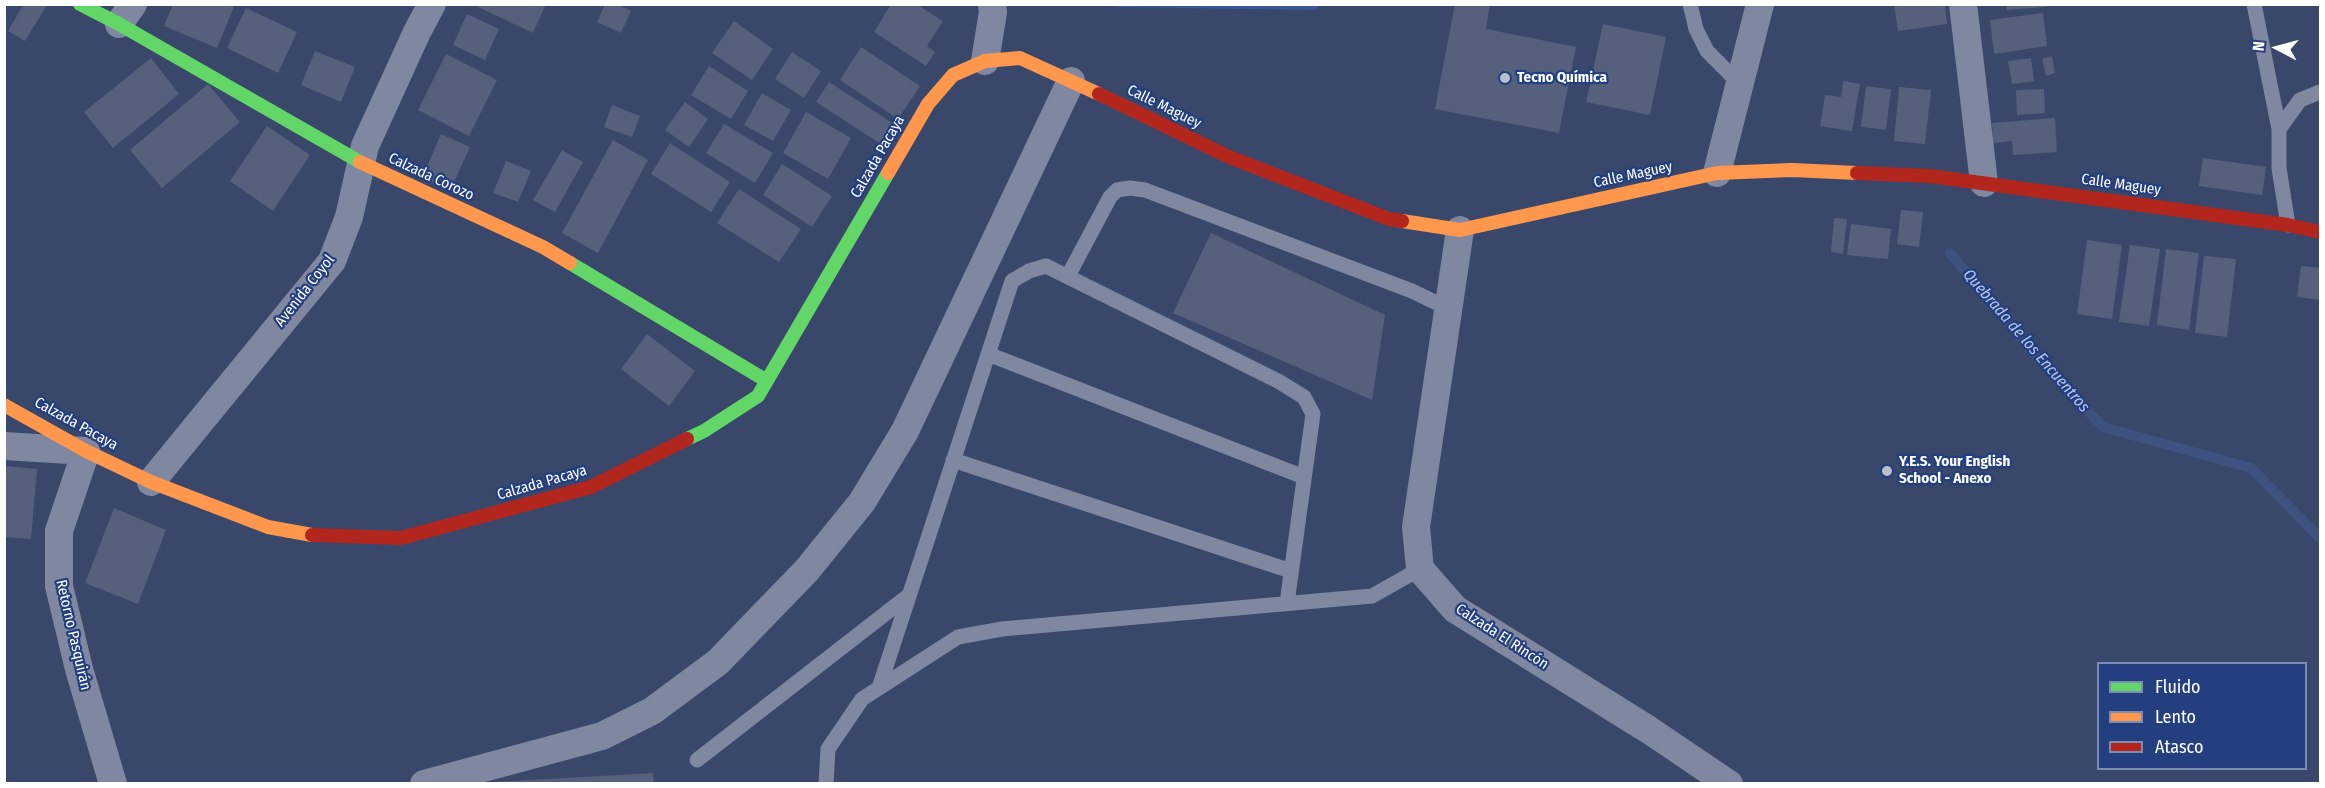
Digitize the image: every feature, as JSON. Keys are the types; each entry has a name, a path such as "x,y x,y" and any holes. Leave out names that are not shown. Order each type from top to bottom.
{"street":[{"name":"Calzada Corozo","path":"80,4 126,14 362,163 543,247 767,381"},
{"name":"Avenida Coyol","path":"151,482 332,261 349,217 365,146 432,4"},
{"path":"985,61 993,12 992,4"},
{"path":"1717,173 1760,4"},
{"path":"1962,4 1984,183"},
{"name":"Calle Maguey","path":"985,61 1020,58 1229,157 1389,219 1461,230 1717,173 1792,170 1930,176 2288,225 2320,232"},
{"name":"Calzada Pacaya","path":"4,405 86,451 151,482 268,527 320,537 401,538 591,487 704,430 759,396 928,104 953,75 985,61"},
{"path":"424,783 602,736 652,711 718,662 807,570 862,502 904,431 1071,81"},
{"path":"1420,569 1416,527 1461,230"},
{"path":"4,446 86,451"},
{"name":"Retorno Pasquirán","path":"86,451 59,531 59,586 79,669 113,783"},
{"name":"Calzada El Rincón","path":"1420,569 1455,609 1649,730 1729,783"}],"lane":[{"path":"1690,4 1696,28 1707,51 1740,84"},
{"path":"2254,4 2279,129 2279,168 2288,225"},
{"path":"2279,129 2300,100 2320,92"},
{"path":"1068,276 1110,197 1117,190 1130,188 1145,190 1412,291 1449,309"},
{"path":"879,688 1012,281 1029,271 1046,266 1278,381 1304,397 1312,414 1287,603"},
{"path":"988,354 1304,477"},
{"path":"953,460 1291,572"},
{"path":"826,783 828,749 862,699 958,637 1002,629 1372,596 1420,569"},
{"path":"697,760 908,596"}],"shaded area":[{"path":"1112,5 1319,5 1316,10 1114,7"}],"building":[{"path":"173,4 235,4 217,48 164,26"},
{"path":"477,4 546,4 533,33 476,6"},
{"path":"605,4 617,4 631,11 621,33 597,22"},
{"path":"891,4 916,4 943,21 927,46 935,52 926,66 874,32"},
{"name":"Tecno Química","path":"1455,4 1490,4 1486,29 1576,47 1559,133 1435,109"},
{"path":"1894,4 1945,4 1947,24 1898,31"},
{"path":"2006,4 2045,4 2045,7 2007,10"},
{"path":"23,5 47,5 25,41 8,31"},
{"path":"246,8 297,32 278,73 227,48"},
{"path":"2043,13 2047,46 1994,54 1990,20"},
{"path":"467,14 499,29 485,60 453,45"},
{"path":"734,21 773,49 752,80 712,53"},
{"name":"Tecno Química","path":"1603,24 1666,37 1650,115 1586,102"},
{"path":"861,47 920,86 898,119 840,80"},
{"path":"315,51 355,67 341,102 301,85"},
{"path":"792,52 821,71 804,98 775,79"},
{"path":"446,54 497,80 469,136 418,110"},
{"path":"2052,56 2055,73 2046,76 2042,59"},
{"path":"151,58 179,94 113,148 84,112"},
{"path":"2031,58 2034,81 2012,84 2008,61"},
{"path":"709,66 748,91 731,119 691,95"},
{"path":"1843,81 1860,84 1852,131 1820,126 1825,95 1841,97"},
{"path":"829,82 897,126 884,146 816,102"},
{"path":"208,84 240,122 162,188 130,150"},
{"path":"1866,86 1891,89 1886,130 1861,127"},
{"path":"1899,87 1931,90 1925,144 1894,141"},
{"path":"2044,89 2045,113 2017,115 2016,90"},
{"path":"762,93 791,110 773,141 744,125"},
{"path":"685,102 708,119 689,147 665,130"},
{"path":"612,105 640,116 632,137 604,127"},
{"path":"806,112 851,138 828,179 783,153"},
{"path":"2055,118 2057,152 2013,155 2012,141 1993,143 1992,123"},
{"path":"724,124 773,153 755,183 706,153"},
{"path":"267,126 310,155 273,211 230,181"},
{"path":"441,134 470,147 450,191 422,178"},
{"path":"613,140 648,160 598,253 562,233"},
{"path":"670,143 730,182 711,212 651,174"},
{"path":"562,150 583,162 555,212 533,200"},
{"path":"2203,158 2266,167 2262,195 2199,186"},
{"path":"506,161 531,171 518,202 493,193"},
{"path":"782,164 832,196 812,227 763,195"},
{"path":"739,189 801,229 779,262 717,223"},
{"path":"1901,210 1923,212 1919,247 1897,244"},
{"path":"1834,218 1847,219 1843,254 1831,252"},
{"path":"1851,224 1891,229 1888,259 1847,255"},
{"path":"1211,233 1385,315 1372,400 1173,313"},
{"path":"2087,240 2122,245 2112,319 2077,314"},
{"path":"2130,245 2160,249 2149,326 2119,322"},
{"path":"2166,249 2199,253 2189,330 2157,325"},
{"path":"2204,256 2236,259 2227,337 2195,333"},
{"path":"2301,266 2320,268 2320,300 2297,297"},
{"path":"647,334 695,371 669,406 621,369"},
{"path":"4,466 37,469 31,539 4,537"},
{"path":"114,508 166,530 138,604 85,583"},
{"path":"653,773 654,784 493,784 493,782"}],"waterway":[{"name":"Quebrada de los Encuentros","path":"1950,253 2035,355 2103,427 2251,468 2320,538"}],"traffic: fast":[{"path":"80,4 360,162"},
{"path":"687,439 704,431 758,396 888,173"},
{"path":"570,263 767,381"}],"traffic: slow":[{"path":"888,173 928,104 953,75 985,61 1020,58 1099,94"},
{"path":"360,162 543,247 570,263"},
{"path":"1402,221 1460,230 1717,173 1792,170 1857,173"},
{"path":"4,405 86,451 151,482 268,527 312,535"}],"traffic: jam":[{"path":"1099,94 1229,157 1389,219 1402,221"},
{"path":"1857,173 1930,176 2288,225 2320,232"},
{"path":"312,535 401,538 591,487 687,439"}],"place":[{"name":"Tecno Química","path":"1505,78"},
{"name":"Y.E.S. Your English School - Anexo","path":"1887,471"}]}
